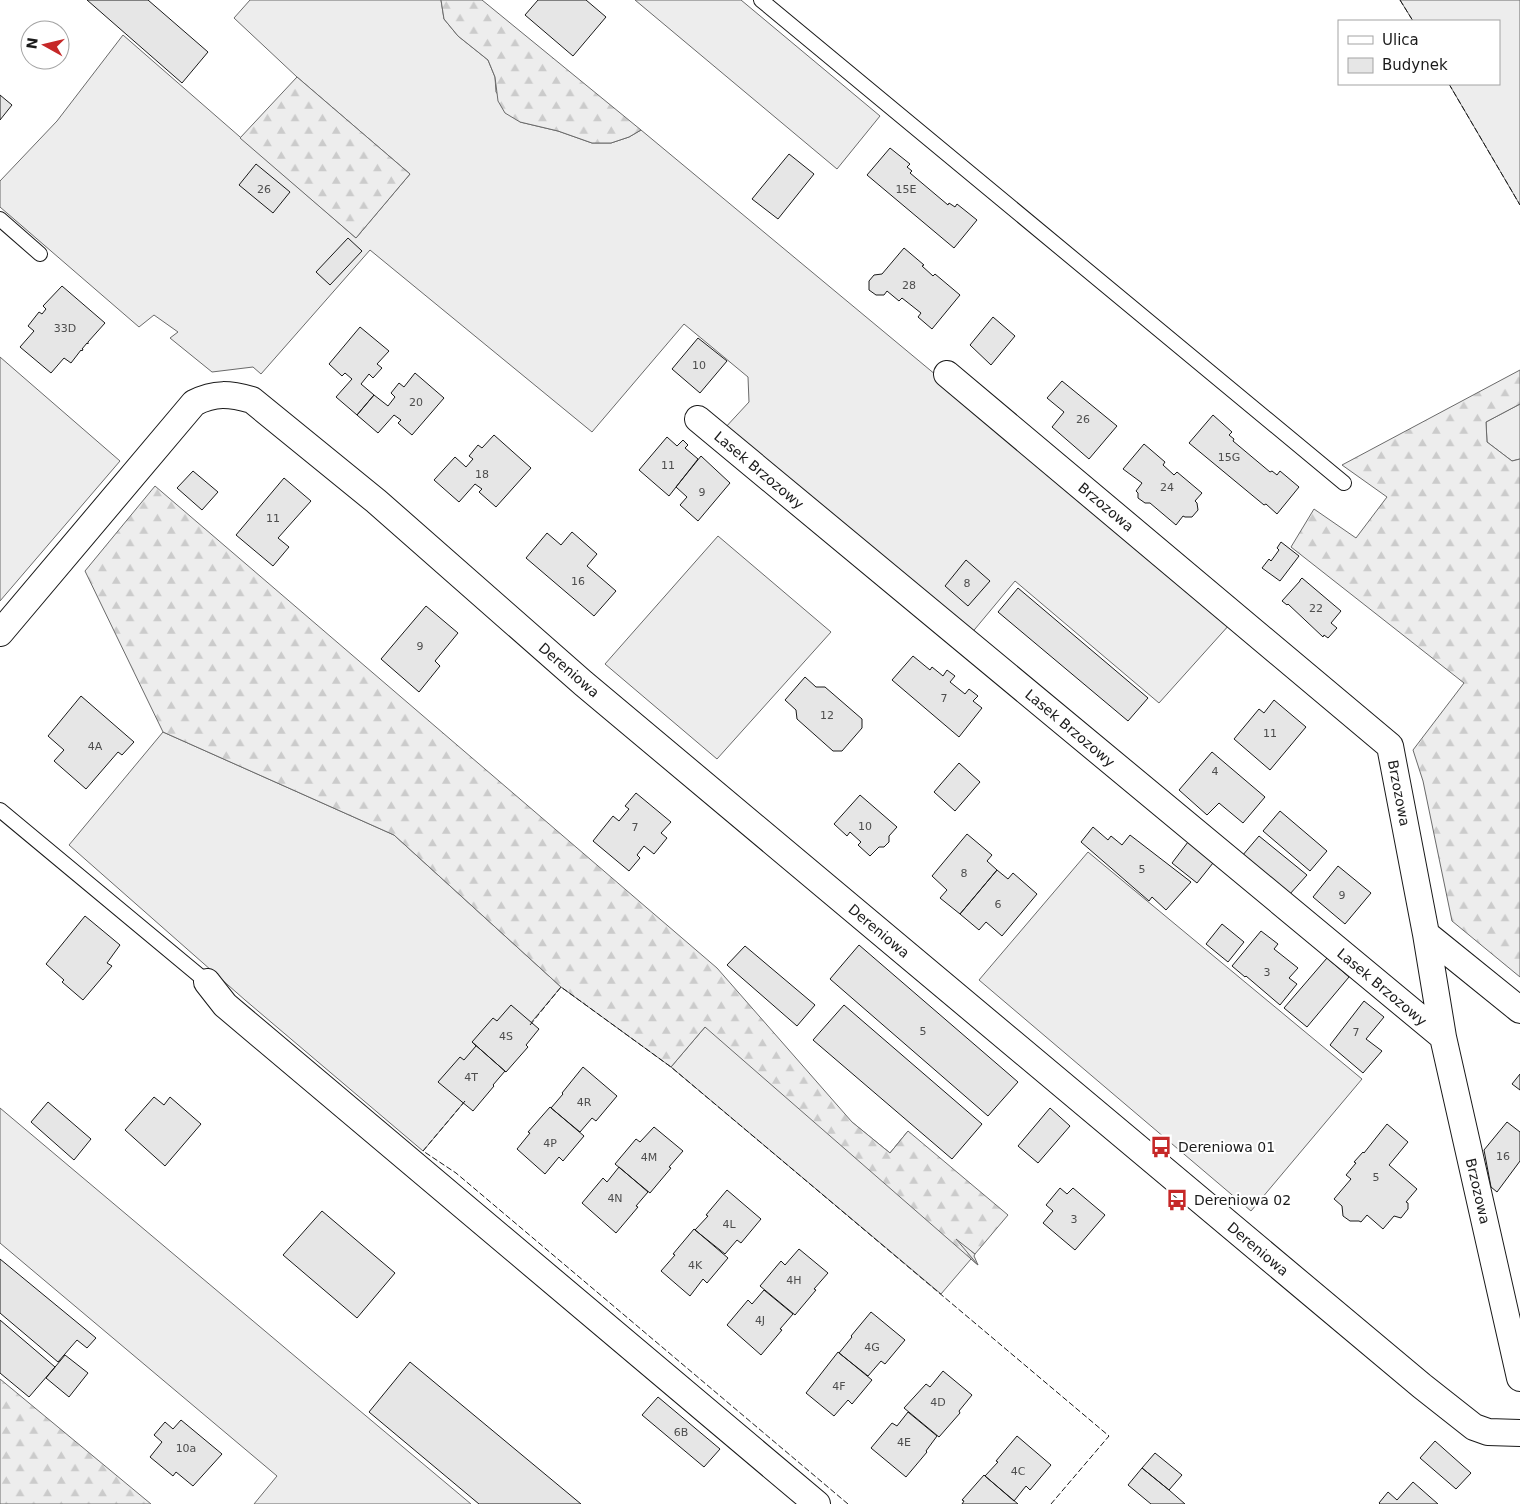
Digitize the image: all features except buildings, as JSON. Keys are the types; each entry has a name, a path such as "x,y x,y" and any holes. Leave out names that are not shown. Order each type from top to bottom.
{"street":[{"name":"Brzozowa","path":"947,374 1390,746 1426,934 1443,1037 1520,1378"},
{"name":"Dereniowa","path":"0,633 194,404 207,396 233,394 252,400 376,502 583,683 1422,1386 1474,1428 1488,1432 1520,1432"},
{"name":"Lasek Brzozowy","path":"698,419 1443,1037"},
{"path":"1426,934 1520,1010"},
{"path":"207,982 225,1005 817,1504"}],"lane":[{"path":"761,0 1344,483"},
{"path":"0,219 40,254"},
{"path":"0,810 207,982"}],"shaded area":[{"path":"250,0 441,0 444,19 458,36 488,60 495,77 496,92 520,122 558,131 592,143 611,143 629,137 641,130 942,380 1230,624 1159,703 1015,581 970,635 724,429 749,402 748,377 684,324 592,432 370,250 261,374 253,367 212,372 170,338 178,332 154,315 139,327 0,207 0,181 57,121 123,35 356,238 410,174 297,77 234,18"},
{"path":"635,0 741,0 880,116 837,169"},
{"path":"1400,0 1520,0 1520,205 1450,85 1500,85 1500,20 1412,20"},
{"path":"0,357 120,461 0,601"},
{"path":"1520,404 1520,459 1512,461 1487,442 1486,422"},
{"path":"718,536 831,632 717,759 605,664"},
{"path":"163,732 394,835 561,987 423,1151 245,1000 69,845"},
{"path":"1088,852 1362,1079 1251,1211 979,980"},
{"path":"705,1027 832,1106 890,1153 908,1131 971,1251 975,1254 978,1265 971,1259 941,1294 671,1067"},
{"path":"0,1108 471,1504 254,1504 277,1476 0,1243"}],"green space":[{"path":"441,0 482,0 641,130 629,137 611,143 592,143 558,131 520,122 505,113 498,101 495,77 488,60 458,36 444,19"},
{"path":"297,77 410,174 356,238 240,138"},
{"path":"1520,370 1520,404 1486,422 1487,442 1512,461 1520,459 1520,977 1452,921 1423,781 1413,750 1464,683 1291,547 1314,509 1356,538 1387,497 1342,465"},
{"path":"155,486 717,968 852,1122 890,1153 908,1131 1008,1215 975,1254 956,1239 978,1265 705,1027 671,1067 561,987 394,835 163,732 85,571"},
{"path":"0,1379 151,1504 0,1504"}],"fence":[{"path":"1400,0 1412,20"},
{"path":"1450,85 1520,205"},
{"path":"530,1025 561,987 671,1067 1109,1436 1051,1504"},
{"path":"465,1101 423,1151 456,1173 848,1504"}],"place":[{"name":"Dereniowa 01","path":"1161,1147"},
{"name":"Dereniowa 02","path":"1177,1200"}]}
